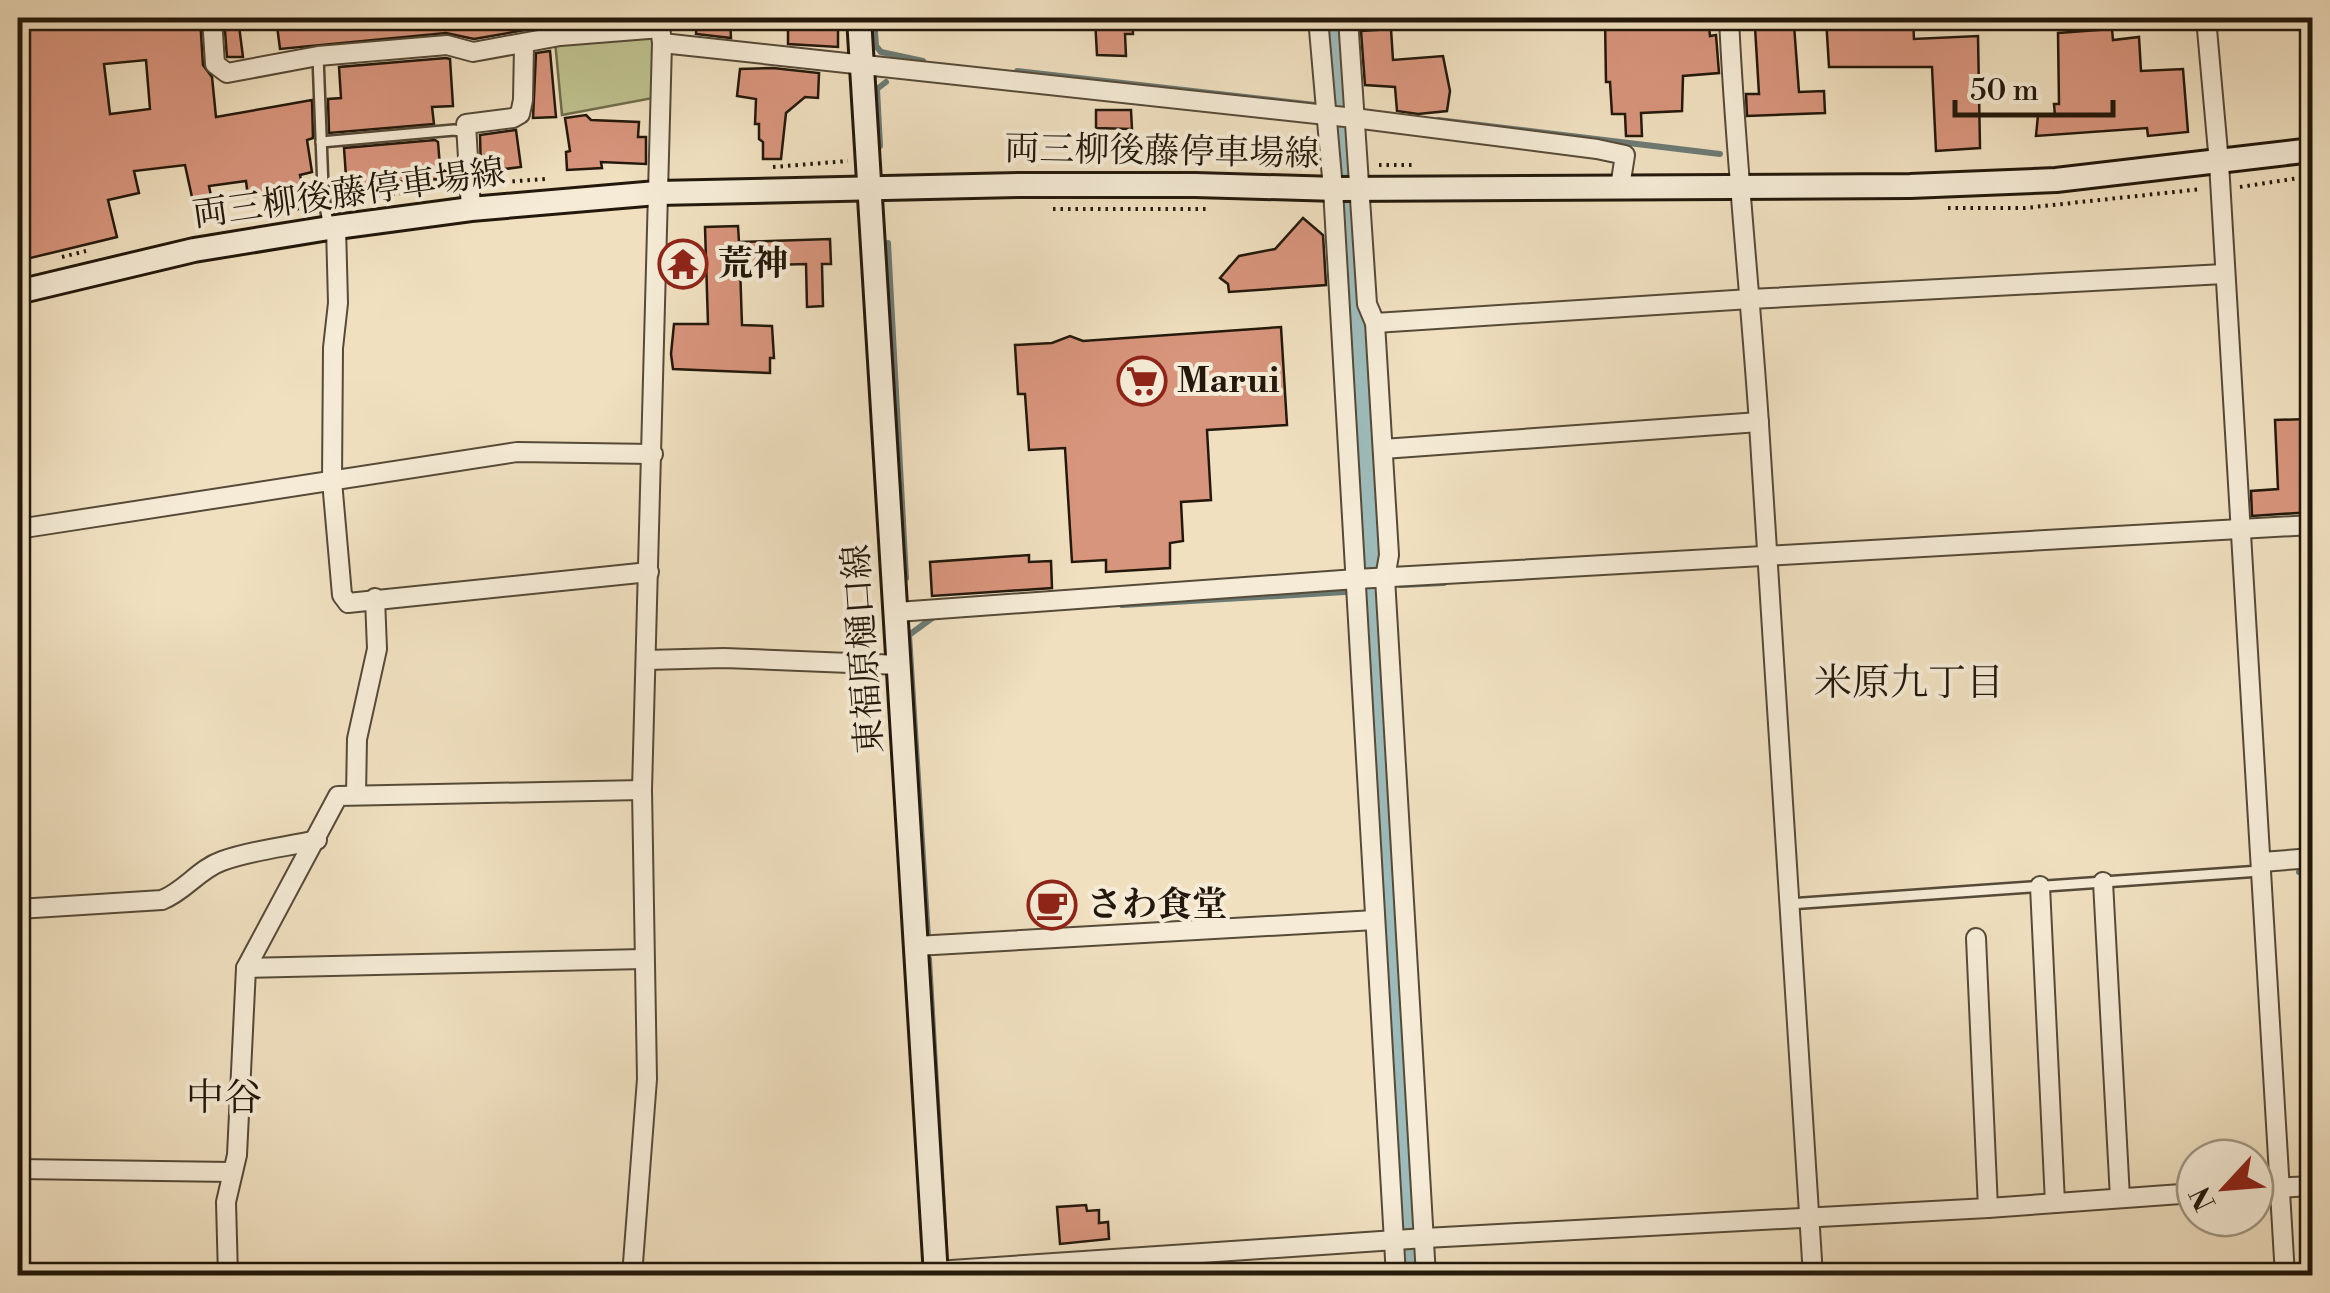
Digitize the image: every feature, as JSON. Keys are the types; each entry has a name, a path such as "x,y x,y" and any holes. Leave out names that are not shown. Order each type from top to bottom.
{"main road":[{"name":"東福原樋口線","path":"859,18 936,1273"},
{"name":"両三柳後藤停車場線","path":"18,292 194,250 332,227 471,209 657,193 1136,185 1347,189 1742,187 2056,180 2312,150"}],"street":[{"path":"212,18 215,64 222,72 318,56 446,45 473,52 560,36 661,30 757,52 862,66 1352,118 1625,155 1620,187"},
{"path":"1318,18 1327,116 1347,189 1367,304 1375,324 1389,555 1385,578 1426,1276"},
{"path":"1348,18 1352,118 1347,189 1356,580 1396,1276"},
{"path":"1729,18 1732,100 1759,422 1812,1276"},
{"path":"2206,18 2286,1276"},
{"path":"632,1276 647,1078 642,790 661,30"},
{"path":"471,209 466,124 520,114 524,45"},
{"path":"332,227 338,303 333,348 332,481 342,595 348,603 648,572"},
{"path":"1375,324 2224,274"},
{"path":"1383,450 1759,422"},
{"path":"18,529 517,452 653,454"},
{"path":"896,612 1385,578 2312,525"},
{"path":"356,796 357,739 377,649 375,598"},
{"path":"646,660 724,658 900,665"},
{"path":"228,1276 226,1202 238,1155 246,968 338,796 642,790"},
{"path":"18,909 162,900 178,894 202,872 222,861 317,840"},
{"path":"2262,866 2312,858"},
{"path":"2103,882 2120,1198"},
{"path":"2040,886 2056,1204"},
{"path":"916,946 1376,920"},
{"path":"1976,938 1988,1208"},
{"path":"246,968 644,959"},
{"path":"18,1169 232,1172"},
{"path":"2275,1187 2312,1186"},
{"path":"936,1273 1423,1238 2175,1194"}],"lane":[{"path":"318,56 321,142 332,227"},
{"path":"321,142 467,132"},
{"path":"1789,904 2103,882 2262,866"}],"path":[{"path":"764,167 842,164 853,156"},
{"path":"2230,188 2312,176"},
{"path":"334,202 459,186"},
{"path":"1044,209 1208,209"}],"green space":[{"path":"656,34 653,98 562,115 555,41"}],"building":[{"path":"52,18 200,18 203,65 212,77 216,117 312,100 313,138 307,140 312,172 300,175 304,194 278,199 277,193 248,197 246,181 209,186 215,216 197,220 185,165 134,171 139,193 108,200 117,237 18,261 18,23 52,22","holes":["146,60 150,109 110,114 104,64"]},
{"path":"224,18 238,18 243,57 227,57"},
{"path":"276,18 547,18 548,26 474,39 446,33 280,49"},
{"path":"697,18 730,18 731,38 696,34"},
{"path":"788,18 838,18 838,47 788,44"},
{"path":"1095,18 1132,18 1133,34 1125,34 1126,56 1097,55"},
{"path":"1605,18 1708,18 1710,36 1716,35 1719,73 1683,76 1682,111 1641,113 1642,136 1626,136 1625,114 1612,114 1610,82 1606,82"},
{"path":"1826,18 1913,18 1914,39 1978,36 1980,148 1936,151 1932,67 1829,67"},
{"path":"1794,25 1799,92 1824,91 1825,113 1747,116 1746,94 1759,94 1755,27"},
{"path":"1391,29 1393,60 1443,56 1450,91 1447,111 1397,111 1395,87 1365,85 1361,31"},
{"path":"2112,29 2113,40 2139,37 2141,71 2183,69 2188,132 2148,136 2147,128 2036,136 2038,115 2055,116 2054,104 2059,104 2058,33"},
{"path":"550,51 556,117 533,118 536,53"},
{"path":"450,59 453,106 432,107 434,124 329,133 328,99 341,98 339,67"},
{"path":"740,69 819,73 818,98 805,97 786,113 781,159 763,159 759,124 755,124 756,99 737,96"},
{"path":"1096,110 1131,110 1132,129 1096,128"},
{"path":"586,115 591,120 639,122 638,137 646,137 646,164 601,162 602,168 567,170 566,152 570,151 565,118"},
{"path":"516,130 521,167 481,172 480,135"},
{"path":"435,140 441,179 376,183 376,189 347,191 344,148"},
{"path":"1303,218 1323,235 1326,285 1229,292 1228,284 1220,278 1239,256 1275,249"},
{"path":"738,226 739,242 830,239 831,264 822,264 823,306 807,307 806,264 740,266 742,325 772,326 774,358 770,358 770,373 673,369 674,324 708,324 705,227"},
{"path":"1281,327 1287,425 1207,430 1211,500 1181,502 1183,541 1170,543 1170,568 1106,572 1106,560 1072,562 1065,448 1029,450 1025,394 1018,394 1015,345 1052,343 1070,336 1083,341"},
{"path":"2307,419 2312,512 2252,516 2251,491 2278,489 2275,420"},
{"path":"1029,555 1029,562 1051,561 1052,588 932,596 930,562"},
{"path":"1086,1205 1087,1211 1099,1210 1099,1223 1108,1222 1109,1239 1060,1244 1057,1207"}],"waterway":[{"path":"874,18 876,46 881,52 923,61"},
{"path":"1333,18 1414,1276"},
{"path":"1017,71 1315,105"},
{"path":"880,146 877,89 886,82"},
{"path":"1438,120 1720,154"},
{"path":"888,243 906,578"},
{"path":"1401,585 1444,583"},
{"path":"1122,605 1345,592"},
{"path":"928,938 909,635 935,616"},
{"path":"2299,872 2312,871"},
{"path":"929,959 945,1243"}],"place":[{"name":"荒神","path":"683,264"},
{"name":"Marui","path":"1142,381"},
{"name":"さわ食堂","path":"1052,905"}],"district":[{"name":"米原九丁目","path":"1909,683"},
{"name":"中谷","path":"224,1098"}]}
